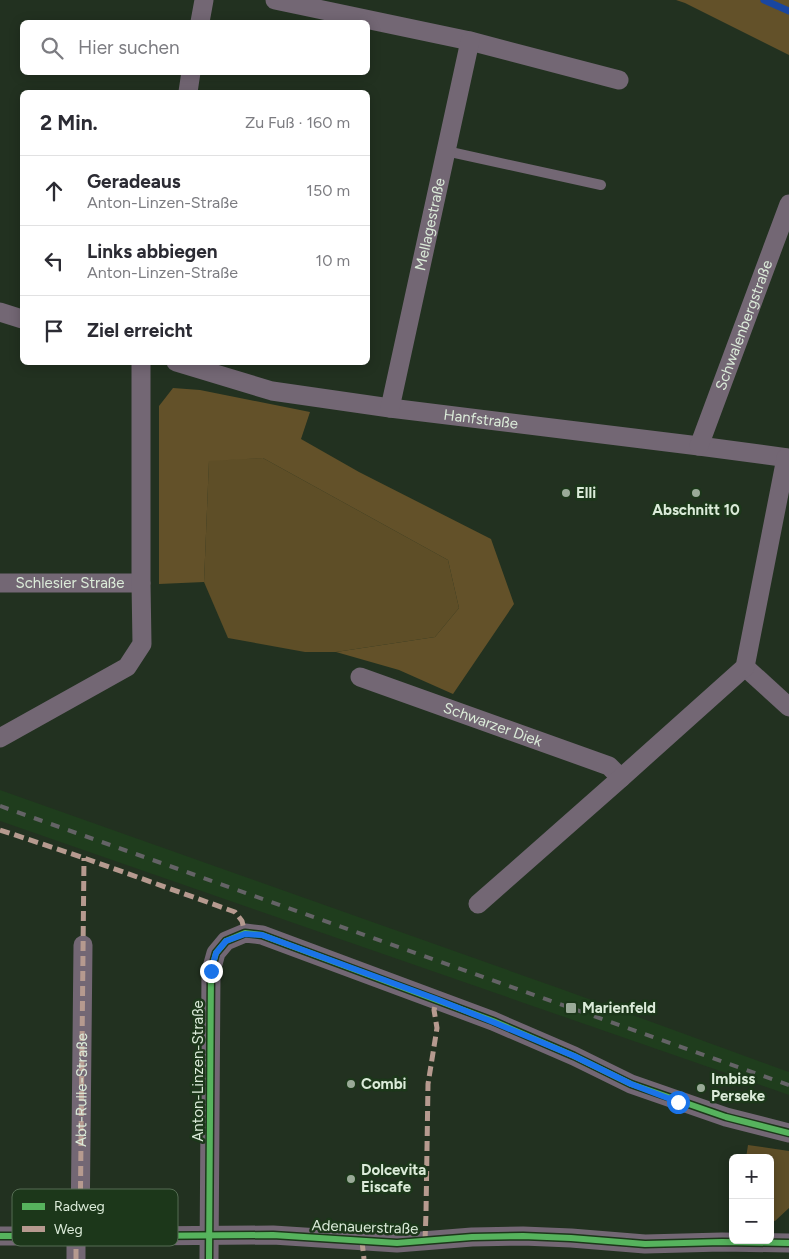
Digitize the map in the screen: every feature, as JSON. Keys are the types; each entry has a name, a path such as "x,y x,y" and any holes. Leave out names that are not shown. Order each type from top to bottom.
{"street":[{"path":"200,20 204,0"},
{"path":"275,0 470,41 619,80"},
{"name":"Mellagestraße","path":"390,408 470,41"},
{"path":"188,90 191,75"},
{"name":"Schwalenbergstraße","path":"699,446 789,204"},
{"path":"0,312 20,318"},
{"path":"0,738 127,668 142,644 141,365"},
{"name":"Hanfstraße","path":"186,365 272,390 390,408 788,458"},
{"path":"478,904 745,667 788,458"},
{"name":"Schlesier Straße","path":"0,583 141,583"},
{"path":"745,667 789,707"},
{"name":"Schwarzer Diek","path":"360,677 609,766 621,778"},
{"name":"Anton-Linzen-Straße","path":"209,1259 211,971 216,953 226,941 245,934 262,935 436,999 574,1056 631,1084 678,1102 726,1118 789,1133"},
{"name":"Abt-Rulle-Straße","path":"79,1189 83,945"},
{"name":"Adenauerstraße","path":"178,1236 273,1235 397,1243 472,1237 523,1236 645,1244 789,1243"},
{"name":"Abt-Rulle-Straße","path":"76,1259 77,1246"}],"lane":[{"path":"446,151 601,185"}],"shaded area":[{"path":"676,0 789,0 789,55 685,3"},
{"path":"173,388 200,390 310,412 301,439 359,472 491,539 514,604 453,694 399,670 336,652 435,637 459,608 448,560 263,458 209,461 204,582 159,584 159,406"},
{"path":"263,458 448,560 459,608 435,637 336,652 305,652 228,638 204,582 209,460"},
{"path":"0,790 789,1072 789,1095 0,821"},
{"path":"748,1145 789,1151 789,1208 775,1221 774,1154 747,1154"}],"waterway":[{"path":"764,0 789,11"}],"railway":[{"path":"0,806 789,1085"}],"marked path":[{"path":"0,830 235,912 242,921 245,933"},
{"path":"80,1189 84,858"},
{"path":"425,1241 428,1084 437,1028 434,1010 437,999"},
{"path":"362,1241 364,1259"},
{"path":"76,1246 76,1259"}],"cycle path":[{"path":"209,1259 211,971 216,953 226,941 245,933 262,935 493,1021 574,1056 631,1084 726,1117 789,1133"},
{"path":"178,1236 273,1235 397,1243 472,1237 523,1236 645,1244 789,1243"},
{"path":"0,1236 12,1236"}],"place":[{"name":"Elli","path":"566,493"},
{"name":"Abschnitt 10","path":"696,493"},
{"name":"Marienfeld","path":"571,1008"},
{"name":"Combi","path":"351,1084"},
{"name":"Imbiss Perseke","path":"701,1088"},
{"name":"Dolcevita Eiscafe","path":"351,1179"}],"route":[{"path":"211,971 216,953 226,941 245,934 262,935 436,999 574,1056 631,1084 678,1102"}]}
